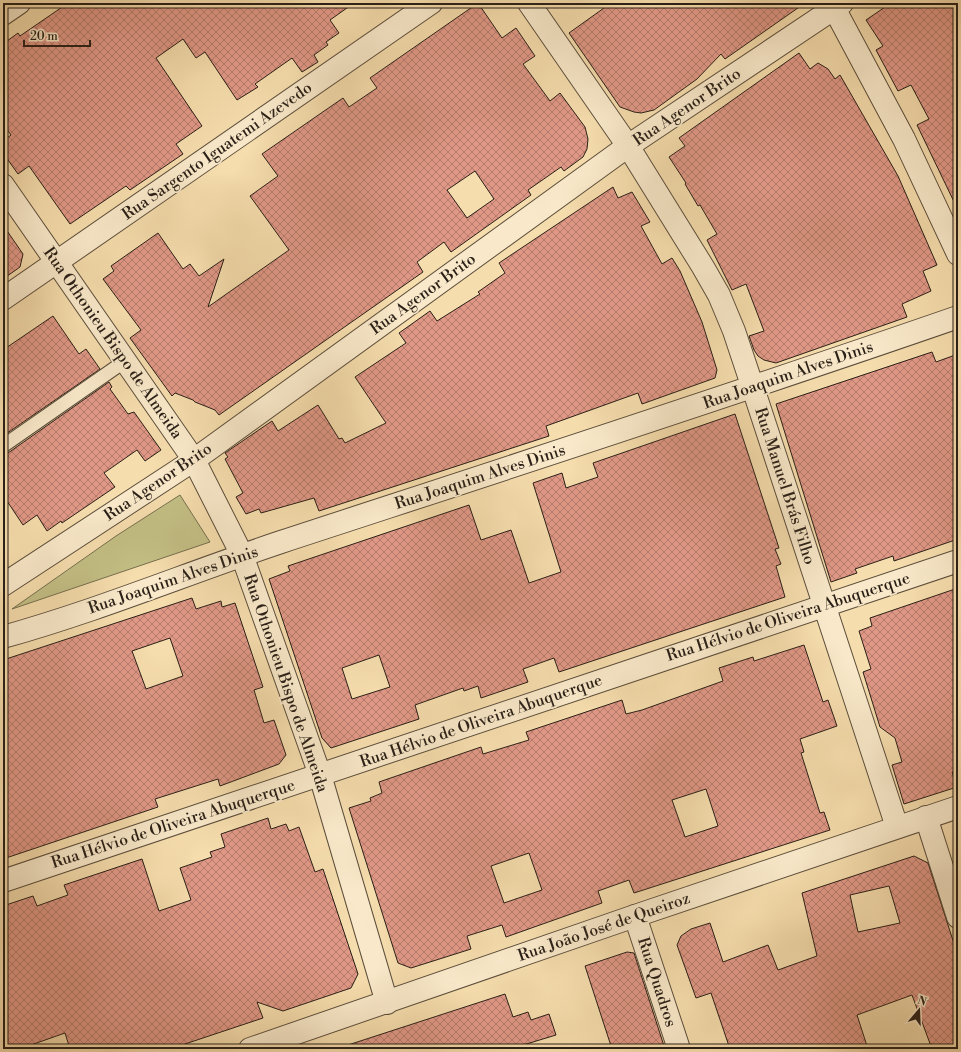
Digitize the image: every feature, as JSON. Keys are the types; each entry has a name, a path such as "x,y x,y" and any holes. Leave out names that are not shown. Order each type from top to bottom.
{"street":[{"path":"3,14 19,3"},
{"name":"Rua Sargento Iguatemi Azevedo","path":"3,298 431,3"},
{"name":"Rua Manuel Brás Filho","path":"529,3 628,146 719,295 734,331 897,827"},
{"path":"838,6 904,139 958,254"},
{"name":"Rua Agenor Brito","path":"3,585 194,460 628,146 838,6"},
{"name":"Rua Othonieu Bispo de Almeida","path":"3,185 194,460 242,555 320,775 386,1003"},
{"name":"Rua Joaquim Alves Dinis","path":"3,637 113,602 242,555 753,388 958,317"},
{"name":"Rua Hélvio de Oliveira Abuquerque","path":"3,881 824,604 958,561"},
{"name":"Rua João José de Queiroz","path":"250,1049 635,916 958,807"},
{"path":"926,817 958,917"},
{"name":"Rua Quadros","path":"635,916 679,1049"}],"lane":[{"path":"3,446 125,361"}],"shaded area":[{"path":"180,495 210,542 12,609 116,536"}],"building":[{"path":"68,3 354,3 330,20 339,33 326,42 328,45 314,55 318,62 302,72 292,58 255,84 258,87 237,100 205,52 196,58 183,39 156,58 202,126 176,144 183,154 130,190 126,186 70,224 29,166 18,174 3,153 3,141 11,135 3,124 3,44 18,33 20,36"},
{"path":"478,3 502,38 516,28 535,56 523,64 550,101 560,93 585,127 588,139 587,149 583,157 564,171 561,167 528,190 531,195 451,252 444,242 417,262 423,272 219,415 215,410 193,400 175,393 172,396 130,338 141,330 103,279 114,271 111,266 158,233 183,269 190,264 199,276 224,259 208,307 289,250 250,196 278,176 262,154 343,98 349,107 377,88 370,78","holes":["475,171 494,199 467,218 447,190"]},
{"path":"611,3 805,3 725,59 721,54 697,79 654,110 641,113 620,107 569,33"},
{"path":"891,3 958,3 958,210 917,125 929,119 911,85 898,91 876,50 883,46 866,20"},
{"path":"799,53 810,69 818,63 828,69 835,79 840,75 898,176 937,265 923,271 931,291 902,304 907,317 776,363 764,360 758,356 754,350 749,336 764,331 746,284 732,290 707,240 717,234 700,205 698,206 685,184 686,183 669,157 685,146 679,138"},
{"path":"613,187 618,198 632,192 650,222 641,226 662,264 672,258 680,271 702,322 717,370 715,378 642,404 638,393 546,426 549,436 319,511 314,498 261,513 259,509 246,514 236,497 243,493 225,459 228,457 225,453 272,421 278,431 318,405 339,439 342,438 345,443 386,423 355,377 406,343 399,333 430,311 437,321 480,294 478,292 505,273 499,263"},
{"path":"3,225 23,254 20,267 3,279"},
{"path":"53,316 79,354 86,349 100,369 3,436 3,350"},
{"path":"932,352 936,362 958,354 958,539 894,561 893,556 855,569 857,573 831,582 776,404"},
{"path":"109,382 112,387 110,389 128,414 134,412 161,450 145,461 137,450 104,473 115,487 62,523 61,521 47,531 37,515 23,525 3,495 3,454 8,453"},
{"path":"735,414 779,548 775,549 781,564 776,566 785,597 559,672 554,658 523,669 528,682 481,698 478,686 464,691 463,688 415,705 419,719 331,748 322,738 269,579 290,571 288,566 469,505 481,540 511,530 529,583 561,572 533,483 562,473 566,488 598,477 593,463","holes":["379,655 390,687 352,699 342,668"]},
{"path":"958,588 958,771 952,772 957,787 904,804 892,765 902,762 895,738 880,727 863,672 871,669 859,631 872,626 870,618"},
{"path":"192,598 196,609 221,601 222,607 235,603 263,687 254,690 264,723 274,720 286,755 279,764 220,786 218,779 155,799 158,807 3,859 3,660","holes":["170,638 183,676 146,689 132,651"]},
{"path":"804,645 823,702 828,700 837,726 800,739 804,752 801,753 820,813 824,812 830,830 634,893 629,880 598,891 602,903 506,937 502,925 467,936 471,949 411,968 398,963 349,808 371,801 370,798 382,793 379,782 481,747 483,754 529,740 526,732 622,700 626,714 642,710 723,681 719,668 753,657 754,661","holes":["706,789 718,826 685,837 672,800","529,853 542,890 504,903 491,866"]},
{"path":"268,818 271,829 286,824 289,831 299,827 315,872 323,869 358,974 351,988 283,1011 257,1002 263,1018 170,1049 70,1049 65,1033 31,1045 32,1049 3,1049 3,906 33,896 37,906 68,895 64,885 142,859 159,911 191,900 180,868 212,857 210,852 225,847 221,834"},
{"path":"914,856 928,863 958,956 958,1049 932,1049 912,995 857,1015 868,1049 730,1049 711,993 696,998 677,945 681,936 691,929 710,923 723,962 768,945 778,970 817,956 802,893","holes":["889,886 900,923 858,932 850,895"]},
{"path":"627,952 634,953 665,1049 612,1049 585,966"},
{"path":"505,994 513,1017 528,1012 531,1020 549,1014 556,1035 510,1049 349,1049 348,1045"}]}
